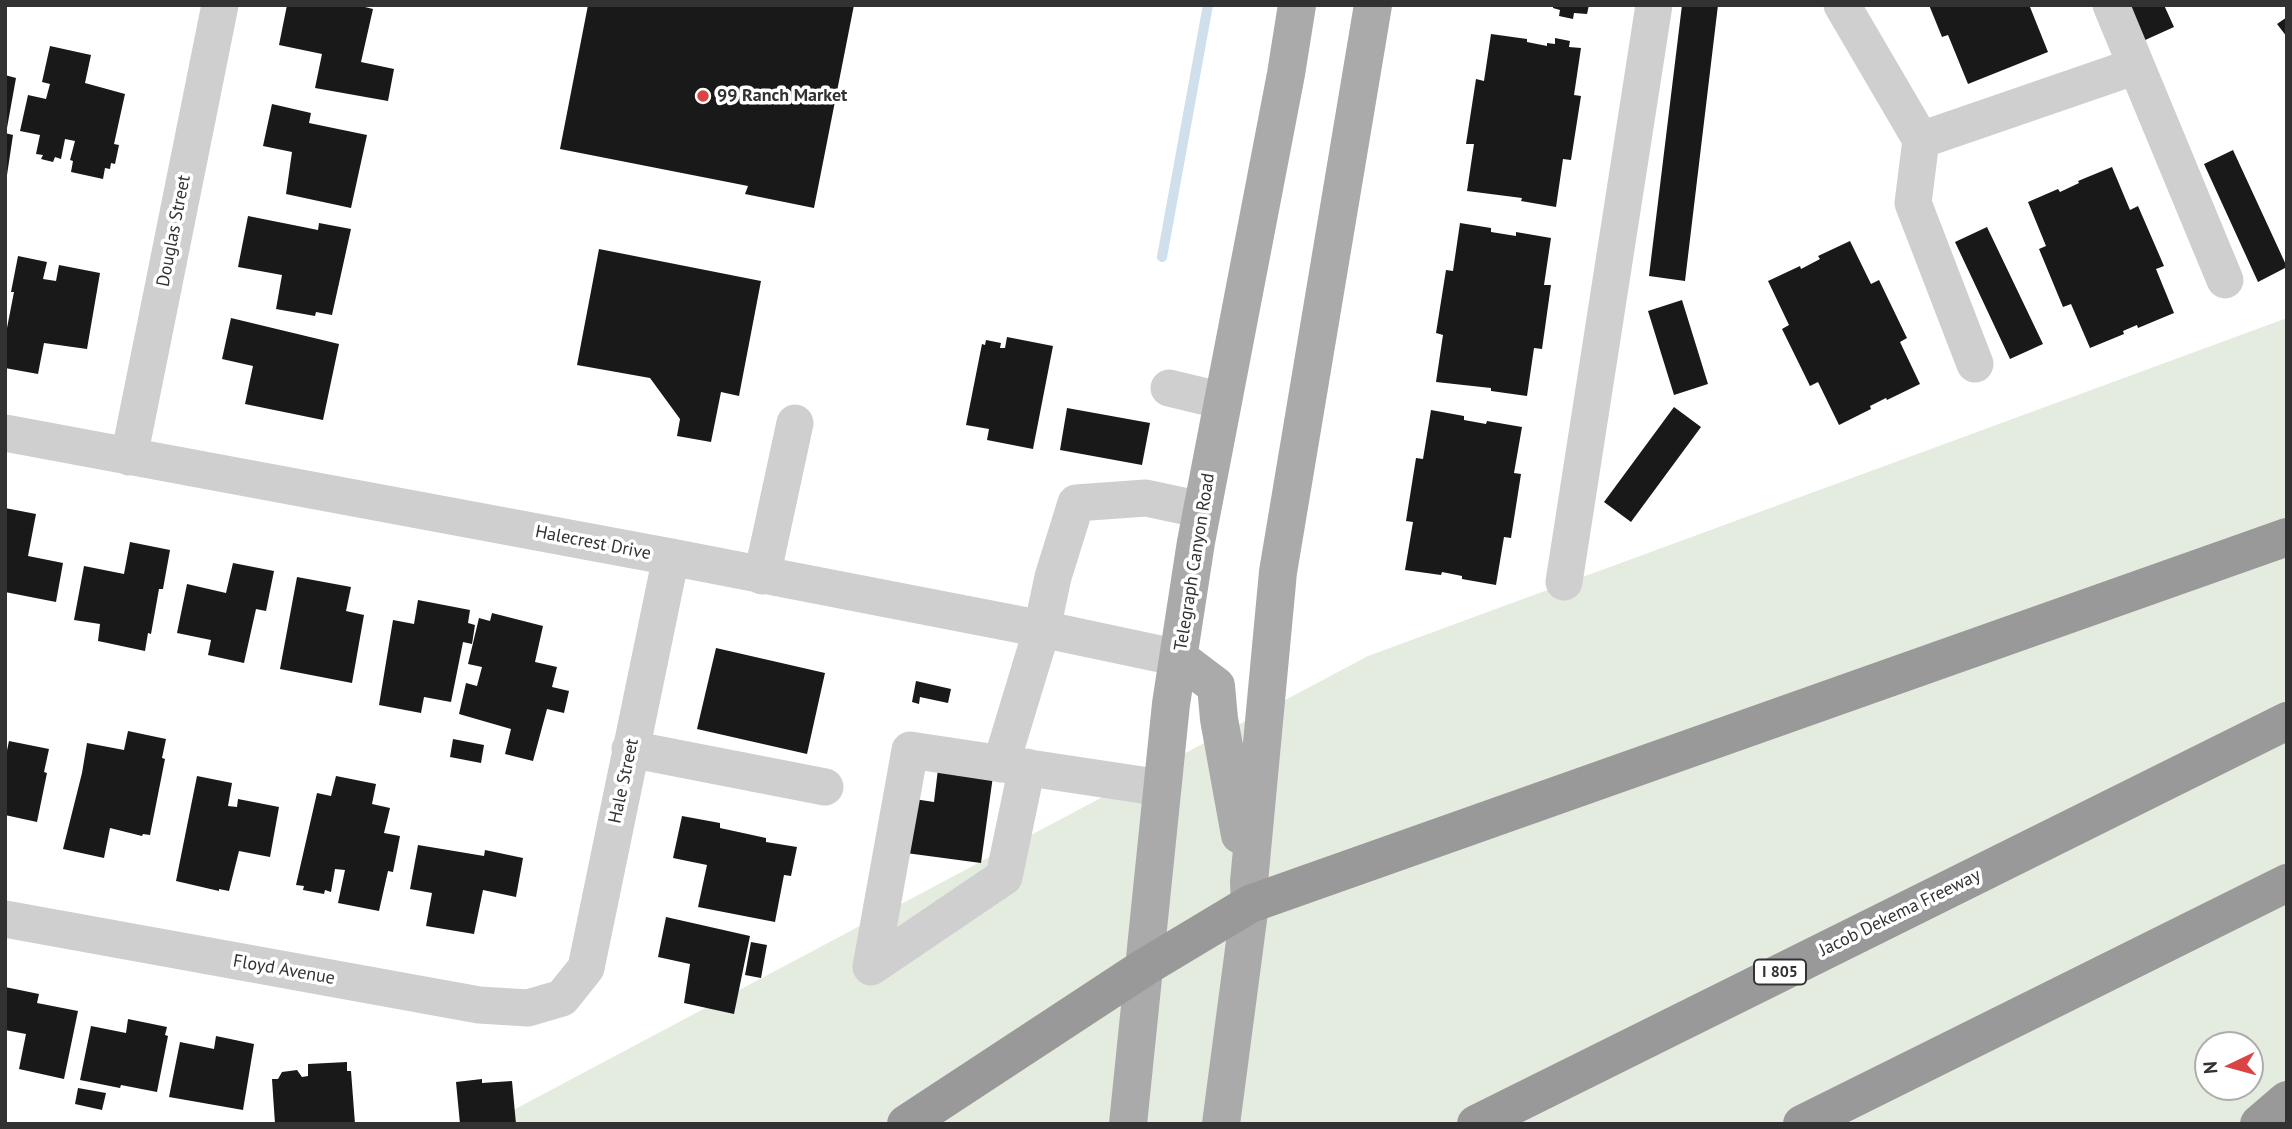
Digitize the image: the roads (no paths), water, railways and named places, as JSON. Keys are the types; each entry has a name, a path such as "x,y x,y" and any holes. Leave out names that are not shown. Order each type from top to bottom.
{"highway":[{"path":"906,1124 1145,967 1249,893 2287,537"},
{"name":"Jacob Dekema Freeway","path":"1476,1124 2287,721"},
{"path":"1802,1124 2287,883"},
{"path":"2259,1124 2287,1100"}],"main road":[{"name":"Telegraph Canyon Road","path":"1128,1124 1171,704 1202,510 1297,5"},
{"path":"1221,1124 1249,893 1278,572 1373,5"},
{"path":"1179,658 1216,686 1219,719 1249,893"}],"street":[{"name":"Douglas Street","path":"130,457 220,5"},
{"path":"1564,582 1654,5"},
{"path":"1842,5 1921,139 1913,202 1975,364"},
{"path":"2110,5 2225,280"},
{"path":"1921,139 2136,66"},
{"path":"1168,388 1223,401"},
{"path":"762,576 794,423"},
{"name":"Halecrest Drive","path":"5,433 671,557 1179,658"},
{"path":"1163,788 1014,766 910,750 871,967 1003,877 1014,766 1053,577 1076,503 1146,498 1202,510"},
{"name":"Hale Street","path":"562,998 586,968 671,557"},
{"path":"630,749 825,787"},
{"name":"Floyd Avenue","path":"5,919 478,1005 528,1008 562,998"}],"waterway":[{"path":"1162,257 1208,5"}],"place":[{"name":"99 Ranch Market","path":"703,96"}]}
